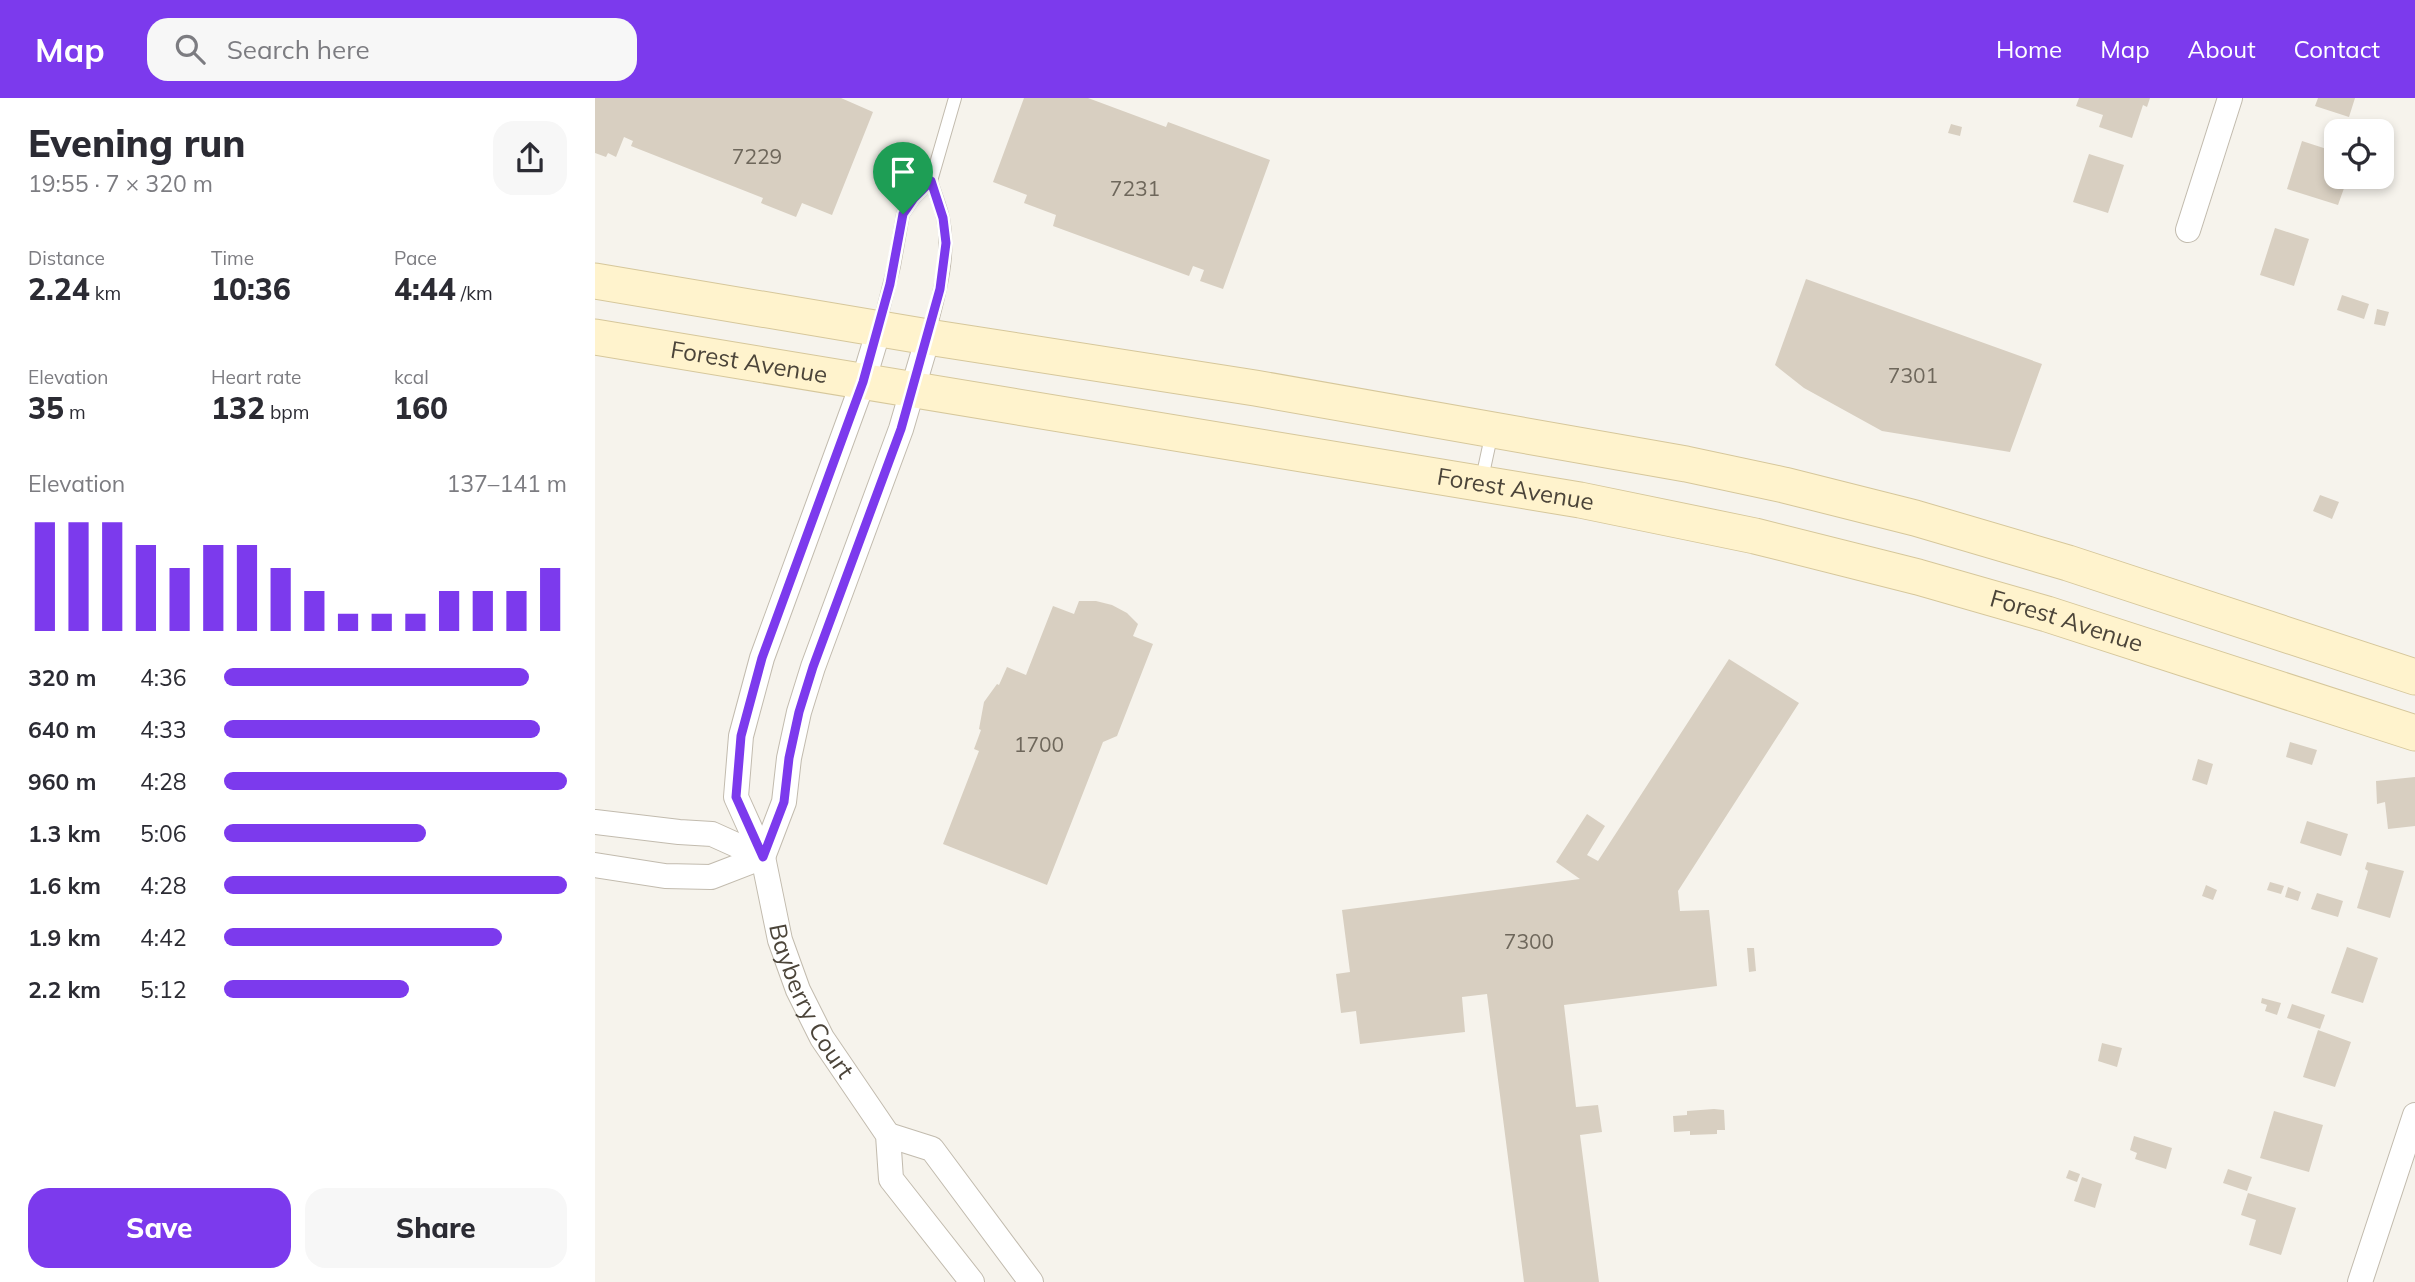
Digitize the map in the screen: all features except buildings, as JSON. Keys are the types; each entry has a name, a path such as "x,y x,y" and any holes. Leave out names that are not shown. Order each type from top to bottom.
{"main road":[{"path":"595,281 1493,429 1686,464 1784,485 1915,518 2068,563 2415,677"},
{"name":"Forest Avenue","path":"595,337 1481,483 1698,524 1814,550 2047,614 2415,733"}],"street":[{"path":"2188,230 2230,98"},
{"name":"Bayberry Court","path":"879,329 863,382 762,658 741,736 736,797 763,857 780,940 798,990 822,1038 888,1135"},
{"path":"595,865 665,876 711,877 763,857 784,802 789,758 813,667 901,429 928,337"},
{"path":"595,822 712,834 763,857"},
{"path":"2360,1282 2415,1115"},
{"path":"972,1282 891,1179 888,1135 932,1149 1031,1282"}],"lane":[{"path":"879,329 903,214 931,181 955,98"},
{"path":"928,337 940,289 946,243 943,218 931,181"},
{"path":"1481,483 1493,429"}],"route":[{"path":"931,181 943,218 946,243 940,289 901,429 813,667 789,758 784,802 763,857 736,797 741,736 762,658 863,382 890,284 903,214 931,181"}]}
